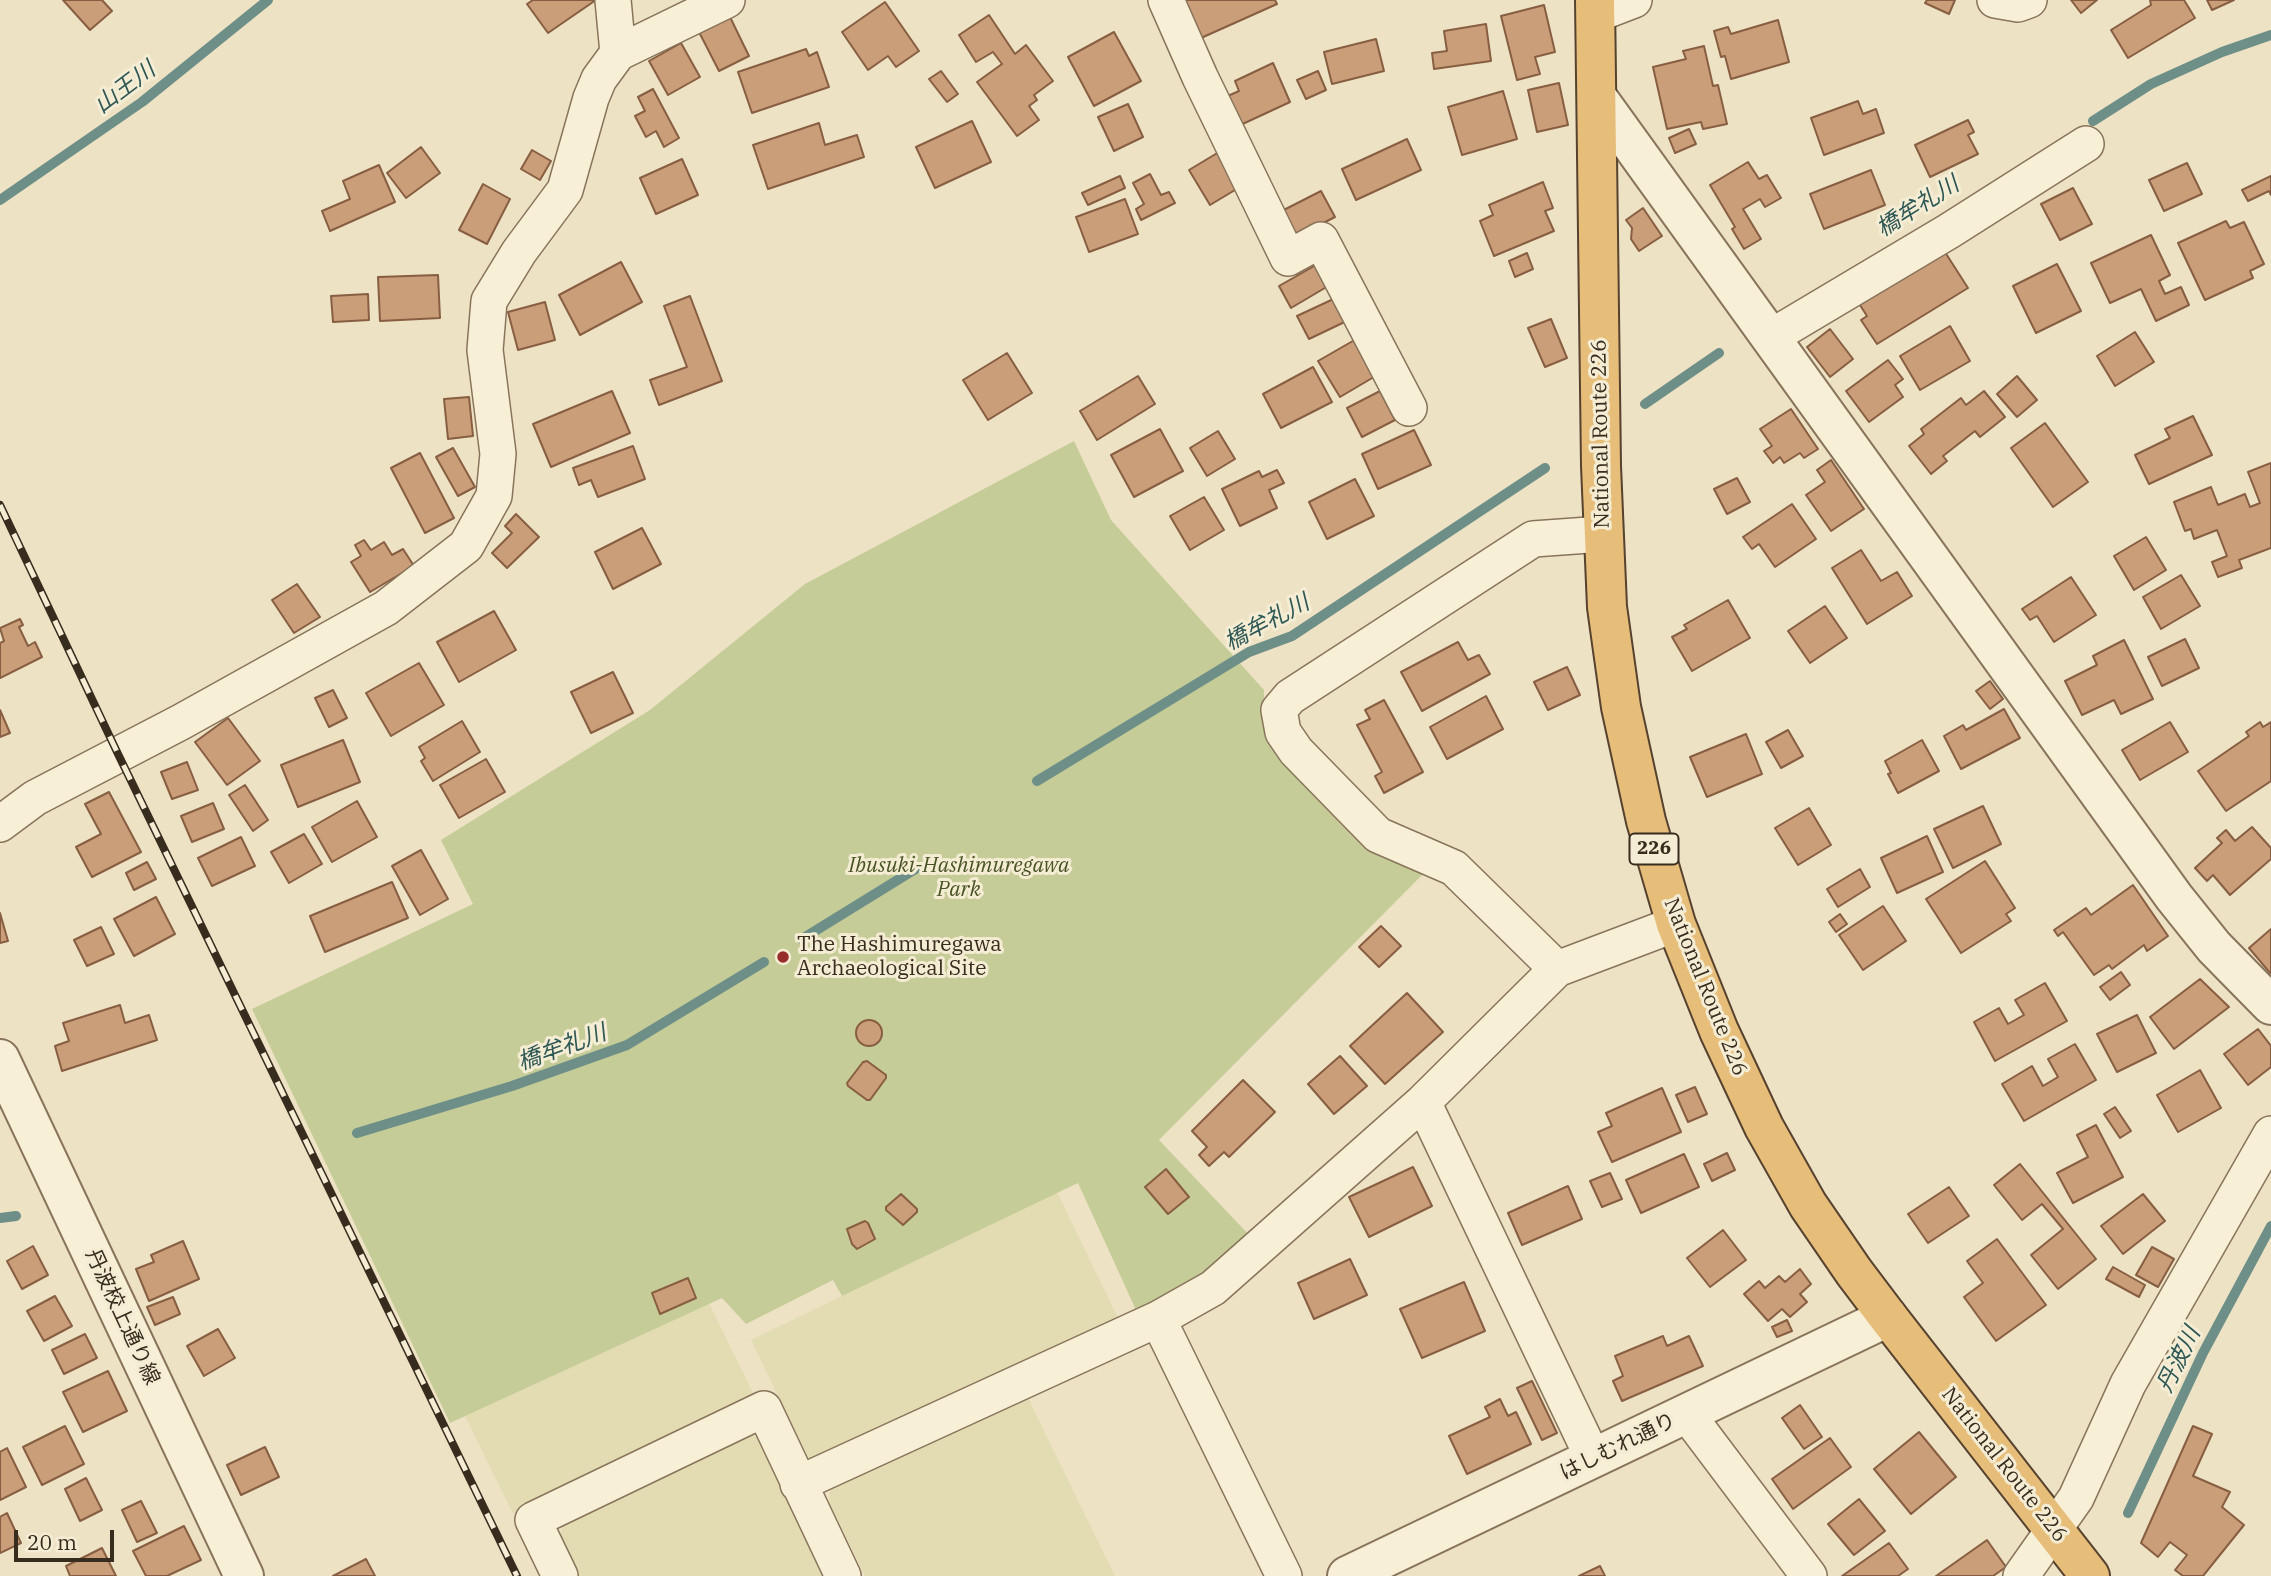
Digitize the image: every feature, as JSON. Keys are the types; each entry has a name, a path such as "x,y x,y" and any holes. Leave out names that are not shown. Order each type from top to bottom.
{"highway":[{"name":"National Route 226","path":"1595,8 1603,534 1607,607 1621,707 1646,821 1676,924 1719,1031 1764,1127 1808,1205 1888,1317 2090,1576"}],"street":[{"path":"613,0 618,53"},
{"path":"0,824 35,798 181,722 386,608 466,546 495,496 498,454 485,350 489,301 519,252 565,190 590,98 599,79 618,53 727,0"},
{"path":"1166,0 1200,78 1288,258 1321,240 1409,408"},
{"path":"1595,8 1634,0"},
{"path":"1995,0 2018,4 2029,0"},
{"path":"1597,97 2174,897 2214,947 2271,1005"},
{"path":"1771,337 1949,231 2086,144"},
{"path":"1557,969 1454,868 1378,835 1296,751 1283,732 1279,710 1290,697 1533,539 1603,534"},
{"path":"798,1484 1158,1319 1213,1288 1423,1102 1557,969 1676,924"},
{"name":"丹波校上通り線","path":"0,1059 244,1576"},
{"path":"1423,1102 1594,1458"},
{"path":"2021,1576 2076,1498 2128,1384 2271,1134"},
{"name":"はしむれ通り","path":"1348,1576 1888,1317"},
{"path":"1158,1319 1284,1576"},
{"path":"560,1576 533,1520 764,1409 843,1576"},
{"path":"1687,1414 1809,1576"}],"shaded area":[{"path":"1057,1192 1119,1320 813,1468 751,1340"},
{"path":"709,1303 755,1397 513,1514 465,1416"},
{"path":"1026,1394 1115,1576 865,1576 829,1502 830,1489"},
{"path":"747,1435 764,1438 831,1576 577,1576 560,1541 562,1525"}],"green space":[{"name":"Ibusuki-Hashimuregawa Park","path":"1074,441 1111,520 1264,690 1264,735 1378,848 1425,872 1159,1140 1252,1238 1211,1271 1136,1310 1078,1183 842,1296 833,1280 746,1324 722,1298 450,1423 252,1009 473,904 441,840 650,710 805,584"}],"building":[{"path":"63,0 102,0 112,11 90,30"},
{"path":"533,0 596,0 548,33 527,4"},
{"path":"1185,0 1275,0 1277,4 1201,38"},
{"path":"1927,0 1955,0 1949,14 1925,3"},
{"path":"2071,0 2097,0 2081,13"},
{"path":"2150,0 2184,0 2195,18 2128,58 2111,30 2151,5"},
{"path":"2207,0 2234,0 2212,10"},
{"path":"885,2 919,51 896,67 888,56 868,70 842,32"},
{"path":"1544,5 1555,52 1535,57 1540,74 1517,80 1501,16"},
{"path":"989,15 1015,54 1026,45 1053,81 1034,95 1037,100 1029,106 1039,120 1017,136 977,82 1002,64 993,52 976,62 959,35"},
{"path":"730,17 749,56 719,71 699,32"},
{"path":"1778,20 1789,62 1731,79 1714,31 1728,27 1731,34"},
{"path":"1486,24 1491,61 1434,69 1432,53 1447,51 1444,31"},
{"path":"1114,32 1141,81 1094,106 1068,57"},
{"path":"1376,39 1384,71 1332,84 1324,52"},
{"path":"681,43 700,77 668,95 649,61"},
{"path":"1704,46 1713,86 1718,85 1727,124 1703,129 1701,122 1667,129 1653,67 1686,59 1683,51"},
{"path":"806,49 809,56 817,52 829,87 752,113 738,72"},
{"path":"1273,63 1290,102 1234,128 1221,99 1239,91 1235,81"},
{"path":"941,71 958,94 947,102 929,79"},
{"path":"1318,71 1326,90 1306,99 1297,80"},
{"path":"1559,83 1568,125 1537,132 1528,90"},
{"path":"653,89 679,138 664,147 656,131 646,137 635,116 645,111 638,97"},
{"path":"1503,91 1517,139 1462,155 1448,107"},
{"path":"1858,101 1863,114 1876,109 1884,133 1824,155 1811,118"},
{"path":"1128,104 1143,137 1114,151 1098,117"},
{"path":"1968,120 1974,132 1968,135 1978,154 1930,177 1915,145"},
{"path":"972,121 991,162 935,188 916,147"},
{"path":"819,123 825,145 857,135 864,157 768,189 753,145"},
{"path":"1689,129 1696,144 1675,153 1669,138"},
{"path":"1407,139 1421,170 1356,200 1342,169"},
{"path":"421,147 440,173 406,198 387,173"},
{"path":"532,150 551,161 540,180 521,169"},
{"path":"1219,152 1240,187 1210,205 1189,170"},
{"path":"682,159 698,195 656,214 640,178"},
{"path":"1748,162 1759,179 1767,175 1781,198 1765,207 1760,199 1743,209 1761,239 1744,249 1732,229 1735,227 1710,185"},
{"path":"2187,163 2202,194 2164,211 2149,180"},
{"path":"379,165 395,202 330,231 322,211 350,199 343,181"},
{"path":"1871,170 1885,205 1824,229 1810,194"},
{"path":"1150,174 1161,195 1169,192 1175,203 1141,220 1136,209 1144,204 1133,183"},
{"path":"1120,176 1125,188 1088,205 1082,193"},
{"path":"2271,176 2271,195 2269,191 2248,201 2242,190"},
{"path":"1543,182 1553,208 1545,211 1554,231 1494,256 1480,221 1493,215 1489,205"},
{"path":"483,184 510,199 487,244 459,230"},
{"path":"2073,188 2092,224 2060,240 2041,204"},
{"path":"1321,191 1335,217 1288,241 1274,215"},
{"path":"1125,199 1138,234 1089,252 1076,217"},
{"path":"1643,208 1662,236 1639,251 1631,239 1632,228 1626,220"},
{"path":"2226,221 2230,228 2244,222 2264,264 2250,271 2253,278 2205,300 2178,243"},
{"path":"2151,235 2170,275 2159,281 2165,294 2181,287 2189,305 2156,321 2141,289 2110,303 2091,263"},
{"path":"1943,249 1968,288 1877,344 1861,320 1867,316 1858,302"},
{"path":"1527,253 1533,269 1515,277 1509,261"},
{"path":"1323,261 1335,282 1291,308 1279,286"},
{"path":"621,262 642,302 580,335 559,295"},
{"path":"2057,264 2081,311 2036,333 2013,286"},
{"path":"438,275 440,318 380,321 378,277"},
{"path":"368,294 369,320 333,322 331,296"},
{"path":"1342,295 1353,318 1309,339 1297,316"},
{"path":"690,296 722,381 659,405 650,380 687,367 664,306"},
{"path":"545,302 555,340 518,350 508,312"},
{"path":"1551,319 1567,358 1545,367 1528,328"},
{"path":"1950,326 1970,361 1920,390 1900,356"},
{"path":"1830,329 1853,359 1830,377 1807,347"},
{"path":"2135,332 2154,362 2115,386 2097,356"},
{"path":"1358,338 1379,374 1340,397 1318,361"},
{"path":"1007,353 1032,393 988,420 963,380"},
{"path":"1888,360 1903,379 1895,385 1903,397 1869,422 1846,391"},
{"path":"1313,367 1332,402 1281,428 1263,394"},
{"path":"1138,376 1155,404 1097,440 1080,411"},
{"path":"2017,376 2037,400 2017,417 1997,394"},
{"path":"612,391 630,433 551,467 533,424"},
{"path":"1380,391 1395,420 1362,437 1347,408"},
{"path":"1984,391 2005,417 1980,437 1975,431 1943,456 1947,461 1931,474 1909,446 1924,434 1921,429 1961,398 1966,405"},
{"path":"469,397 473,436 448,439 444,399"},
{"path":"1791,409 1818,449 1804,458 1800,453 1784,463 1780,457 1773,463 1764,451 1772,446 1760,429"},
{"path":"2193,416 2212,455 2149,484 2135,455 2170,438 2165,429"},
{"path":"2045,423 2088,482 2053,507 2011,448"},
{"path":"1160,429 1183,471 1134,497 1111,455"},
{"path":"1414,430 1431,465 1378,489 1362,454"},
{"path":"1218,431 1235,459 1207,476 1190,448"},
{"path":"633,446 645,479 598,497 591,480 579,485 573,468"},
{"path":"453,448 475,487 458,496 436,457"},
{"path":"420,453 454,518 425,533 391,468"},
{"path":"1831,460 1864,509 1831,531 1806,495 1825,482 1817,470"},
{"path":"2271,463 2271,548 2239,560 2242,568 2218,577 2212,562 2227,556 2217,530 2194,539 2191,529 2185,531 2174,502 2211,487 2218,505 2245,494 2250,507 2260,503 2248,472"},
{"path":"1277,470 1284,483 1269,490 1277,508 1240,526 1222,489 1259,471 1262,477"},
{"path":"1737,478 1750,502 1727,514 1714,489"},
{"path":"1355,479 1374,516 1327,539 1309,502"},
{"path":"1204,497 1224,530 1190,550 1170,516"},
{"path":"1792,504 1816,539 1775,567 1759,544 1752,549 1743,537"},
{"path":"516,514 539,537 507,568 492,553 512,533 505,526"},
{"path":"642,528 661,564 613,589 595,552"},
{"path":"2146,537 2166,570 2134,590 2114,556"},
{"path":"364,540 371,550 384,542 392,555 403,549 414,566 370,592 351,562 361,556 355,545"},
{"path":"1861,550 1881,581 1897,572 1912,596 1867,624 1832,568"},
{"path":"2181,575 2200,606 2161,629 2143,597"},
{"path":"2071,577 2096,615 2054,642 2037,616 2030,620 2022,609"},
{"path":"297,584 320,617 294,633 272,600"},
{"path":"1728,600 1750,638 1692,671 1672,637 1687,629 1684,625"},
{"path":"1825,606 1847,638 1810,663 1788,631"},
{"path":"494,611 516,650 459,682 437,642"},
{"path":"20,619 23,625 19,627 28,646 35,642 42,657 0,678 0,643 4,641 0,628"},
{"path":"2185,639 2199,668 2162,686 2148,657"},
{"path":"2124,640 2153,699 2121,714 2114,700 2082,715 2065,681 2097,665 2093,656"},
{"path":"1458,642 1468,660 1479,655 1490,674 1422,711 1401,672"},
{"path":"419,663 444,705 391,736 366,693"},
{"path":"1567,667 1580,695 1548,710 1534,682"},
{"path":"613,672 633,713 591,733 571,692"},
{"path":"1990,681 2003,699 1990,709 1976,691"},
{"path":"333,690 347,718 329,727 315,698"},
{"path":"1486,696 1503,729 1447,759 1430,727"},
{"path":"1384,700 1423,772 1384,793 1375,776 1382,772 1357,725 1370,719 1365,710"},
{"path":"2004,709 2020,738 1961,769 1944,736 1963,725 1966,730"},
{"path":"0,710 10,733 0,737"},
{"path":"228,718 260,761 227,785 195,742"},
{"path":"462,721 480,752 433,781 421,761 425,758 419,747"},
{"path":"2170,722 2188,752 2140,780 2122,750"},
{"path":"2260,722 2263,727 2271,722 2271,781 2226,811 2198,771 2249,736 2246,732"},
{"path":"1788,730 1803,756 1781,768 1766,742"},
{"path":"1746,734 1762,774 1707,797 1690,757"},
{"path":"343,740 360,782 298,807 281,765"},
{"path":"1922,740 1939,771 1898,793 1888,774 1891,773 1885,761"},
{"path":"486,759 505,792 459,818 440,785"},
{"path":"187,762 198,790 172,799 161,772"},
{"path":"245,785 268,820 253,831 229,795"},
{"path":"109,792 141,852 92,877 76,847 101,834 85,804"},
{"path":"357,801 377,837 332,862 312,827"},
{"path":"213,803 224,829 192,842 181,816"},
{"path":"1983,806 2001,844 1953,868 1934,829"},
{"path":"1809,808 1831,845 1798,865 1775,828"},
{"path":"2252,827 2271,848 2271,859 2230,895 2213,875 2207,881 2195,868 2222,843 2217,838 2226,830 2235,841"},
{"path":"304,834 322,864 289,883 271,852"},
{"path":"1927,836 1943,872 1897,893 1881,858"},
{"path":"241,837 255,866 212,886 198,858"},
{"path":"421,850 448,899 420,915 392,866"},
{"path":"1985,861 2015,908 2006,914 2011,921 1961,953 1926,899"},
{"path":"147,862 156,879 134,890 126,873"},
{"path":"1860,869 1870,887 1838,907 1827,889"},
{"path":"392,882 408,918 325,952 310,916"},
{"path":"2133,885 2168,936 2147,951 2144,945 2112,969 2109,965 2094,975 2063,932 2058,936 2054,930 2086,908 2091,915"},
{"path":"156,897 175,934 134,956 114,919"},
{"path":"1883,906 1906,941 1863,970 1839,935"},
{"path":"0,913 8,941 0,943"},
{"path":"1840,914 1847,924 1836,932 1829,922"},
{"path":"1381,926 1401,946 1379,967 1359,947"},
{"path":"101,927 114,954 87,966 74,940"},
{"path":"2271,929 2271,974 2249,948"},
{"path":"2121,972 2130,985 2110,1000 2100,987"},
{"path":"2200,979 2229,1007 2174,1049 2150,1017"},
{"path":"2045,983 2067,1021 1995,1061 1974,1022 1999,1008 2008,1024 2024,1015 2015,1000"},
{"path":"1407,993 1443,1032 1385,1084 1350,1046"},
{"path":"120,1005 125,1023 149,1015 157,1040 62,1071 55,1046 69,1041 63,1023"},
{"path":"2137,1015 2156,1053 2117,1072 2097,1034"},
{"path":"869,1020 878,1024 882,1033 878,1042 869,1046 860,1042 856,1033 860,1024"},
{"path":"2258,1029 2271,1046 2271,1067 2248,1085 2224,1054"},
{"path":"2075,1044 2096,1080 2024,1121 2002,1084 2032,1066 2043,1086 2058,1077 2048,1059"},
{"path":"1340,1056 1367,1086 1334,1114 1308,1084"},
{"path":"867,1061 886,1075 870,1100 847,1083 863,1062"},
{"path":"2200,1070 2221,1108 2178,1132 2157,1095"},
{"path":"1243,1080 1275,1112 1229,1157 1224,1152 1209,1166 1199,1155 1207,1147 1192,1131"},
{"path":"1695,1087 1707,1114 1688,1122 1676,1095"},
{"path":"1662,1088 1681,1132 1612,1162 1598,1132 1612,1126 1606,1113"},
{"path":"2115,1107 2131,1131 2120,1138 2104,1114"},
{"path":"2096,1125 2123,1177 2073,1203 2057,1173 2088,1157 2077,1135"},
{"path":"1727,1153 1735,1170 1712,1181 1704,1164"},
{"path":"1684,1154 1699,1187 1641,1213 1626,1180"},
{"path":"2020,1164 2096,1259 2058,1289 2031,1255 2063,1229 2042,1204 2022,1220 1994,1185"},
{"path":"1413,1167 1432,1206 1369,1237 1349,1197"},
{"path":"1166,1169 1189,1197 1168,1214 1145,1187"},
{"path":"1610,1173 1622,1199 1602,1207 1590,1181"},
{"path":"1568,1186 1582,1219 1522,1245 1508,1213"},
{"path":"1949,1187 1969,1216 1928,1243 1908,1214"},
{"path":"901,1194 917,1209 903,1225 886,1210"},
{"path":"2143,1194 2165,1221 2123,1254 2101,1226"},
{"path":"865,1221 875,1239 857,1249 852,1244 847,1229"},
{"path":"1723,1230 1746,1260 1710,1287 1687,1258"},
{"path":"1997,1239 2046,1305 1996,1341 1964,1297 1983,1283 1967,1261"},
{"path":"183,1241 199,1279 149,1301 136,1269 154,1262 151,1255"},
{"path":"33,1246 48,1275 22,1289 7,1261"},
{"path":"2152,1247 2174,1259 2158,1287 2136,1275"},
{"path":"1350,1259 1367,1295 1314,1319 1298,1283"},
{"path":"2113,1267 2145,1285 2139,1297 2106,1279"},
{"path":"1800,1269 1811,1284 1800,1294 1807,1302 1790,1317 1782,1309 1768,1321 1744,1294 1759,1281 1765,1288 1779,1276 1785,1282"},
{"path":"688,1278 696,1298 660,1314 652,1293"},
{"path":"1464,1282 1485,1331 1422,1358 1400,1309"},
{"path":"55,1296 72,1326 44,1341 27,1311"},
{"path":"173,1297 180,1314 155,1325 147,1307"},
{"path":"1787,1320 1792,1331 1777,1337 1772,1327"},
{"path":"218,1329 235,1358 204,1376 187,1346"},
{"path":"85,1334 97,1358 64,1374 52,1350"},
{"path":"1663,1336 1667,1346 1689,1336 1703,1366 1622,1401 1613,1381 1623,1376 1615,1356"},
{"path":"108,1371 127,1411 83,1432 63,1392"},
{"path":"1532,1381 1557,1433 1542,1440 1517,1388"},
{"path":"1500,1399 1508,1416 1516,1412 1531,1444 1467,1474 1449,1436 1490,1417 1485,1407"},
{"path":"1800,1405 1822,1437 1804,1449 1782,1418"},
{"path":"65,1426 84,1464 42,1485 23,1447"},
{"path":"2193,1426 2212,1434 2193,1476 2230,1492 2222,1507 2244,1525 2203,1576 2183,1576 2175,1570 2187,1555 2170,1542 2158,1557 2141,1543"},
{"path":"1919,1432 1956,1477 1911,1514 1874,1469"},
{"path":"1830,1438 1851,1467 1793,1509 1772,1479"},
{"path":"265,1447 279,1477 241,1495 227,1465"},
{"path":"7,1448 26,1487 0,1500 0,1452"},
{"path":"86,1478 102,1510 80,1521 65,1489"},
{"path":"1859,1499 1885,1531 1854,1555 1828,1524"},
{"path":"141,1501 157,1533 137,1542 122,1510"},
{"path":"7,1513 21,1543 0,1553 0,1517"},
{"path":"184,1526 201,1560 167,1576 146,1576 133,1551"},
{"path":"1987,1540 2006,1567 1993,1576 1936,1576"},
{"path":"1889,1543 1908,1569 1898,1576 1842,1576"},
{"path":"102,1548 116,1576 70,1576 66,1566"},
{"path":"366,1559 375,1576 333,1576"},
{"path":"1600,1566 1605,1576 1579,1576"}],"waterway":[{"name":"山王川","path":"0,200 142,102 268,0"},
{"name":"橋牟礼川","path":"2093,121 2151,84 2222,52 2271,35"},
{"name":"橋牟礼川","path":"1645,404 1719,353"},
{"name":"橋牟礼川","path":"1037,781 1249,652 1292,636 1545,468"},
{"name":"橋牟礼川","path":"802,939 917,868"},
{"name":"橋牟礼川","path":"357,1133 512,1086 627,1045 764,962"},
{"name":"橋牟礼川","path":"0,1218 16,1216"},
{"name":"丹波川","path":"2128,1513 2203,1353 2271,1226"}],"railway":[{"path":"0,505 517,1576"}],"place":[{"name":"The Hashimuregawa Archaeological Site","path":"783,957"}]}
